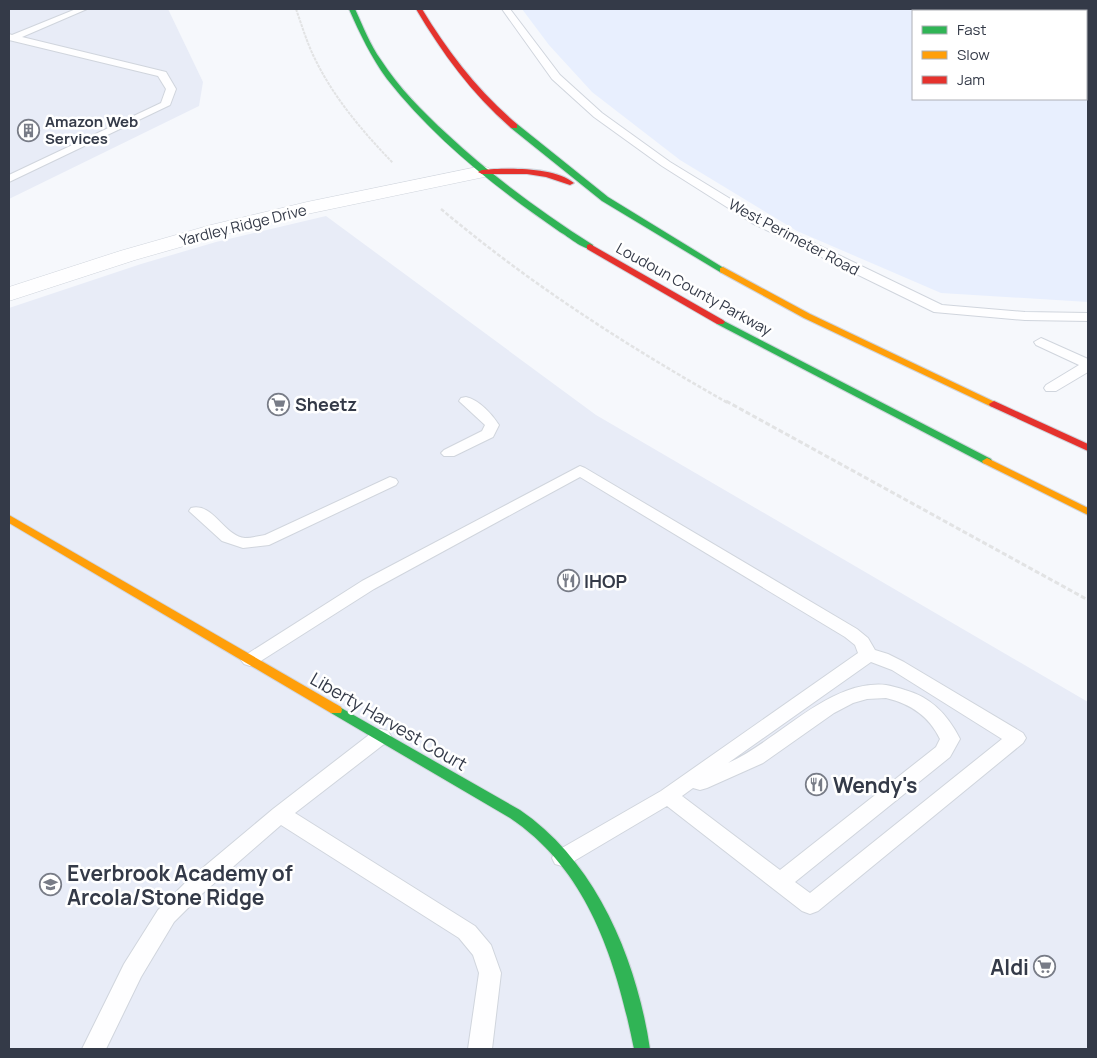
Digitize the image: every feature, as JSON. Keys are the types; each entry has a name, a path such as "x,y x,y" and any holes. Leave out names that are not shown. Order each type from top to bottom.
{"main road":[{"name":"Loudoun County Parkway","path":"352,9 372,51 405,96 482,172 548,220 621,267 816,374 1088,512"},
{"name":"Loudoun County Parkway","path":"419,9 436,39 459,70 505,120 605,200 743,282 807,316 1088,448"},
{"path":"482,172 516,169 550,173 605,200"},
{"name":"Liberty Harvest Court","path":"9,518 528,823 562,858 591,895 614,943 638,1020 642,1049"}],"street":[{"name":"Yardley Ridge Drive","path":"9,294 126,255 188,238 296,211 482,172"}],"lane":[{"path":"11,37 83,9"},
{"name":"West Perimeter Road","path":"506,9 556,77 598,115 666,164 756,220 939,309 1025,316 1088,317"},
{"path":"9,179 165,104 172,89 162,74 11,37"},
{"path":"1041,342 1088,365"},
{"path":"1051,388 1088,365"},
{"path":"449,453 488,434 492,425 487,418 466,401"},
{"path":"250,660 368,585 580,470 852,634 862,642 868,655"},
{"path":"198,511 228,537 243,543 269,540 390,482"},
{"path":"562,858 668,796 868,655 882,658 898,666 1016,738 810,905 668,796"},
{"path":"668,796 756,758 840,700 877,690 895,691 915,699 930,710 944,726 950,739 943,752 780,882"},
{"path":"94,1049 132,971 166,916 195,886 280,814 381,736"},
{"path":"280,814 467,932 483,951 490,973 480,1049"}],"path":[{"path":"296,9 316,59 356,124 415,186 473,237 527,278 604,331 703,389 1088,600"}],"shaded area":[{"path":"9,9 168,9 203,82 199,106 9,199"},
{"path":"522,9 1088,9 1088,302 941,293 797,231 680,160 592,92 549,45"},
{"path":"326,216 596,415 1088,702 1088,1049 9,1049 9,308 141,264 216,242"}],"traffic: fast":[{"path":"352,9 377,60 423,114 475,163 512,193 590,247"},
{"path":"514,126 605,199 723,270"},
{"path":"720,322 987,461"},
{"path":"336,710 515,814 553,846 591,897 606,926 628,986 642,1049"}],"traffic: slow":[{"path":"723,270 807,316 994,404"},
{"path":"987,461 1088,512"},
{"path":"9,518 336,710"}],"traffic: jam":[{"path":"419,9 450,57 473,87 514,126"},
{"path":"482,172 537,173 570,183"},
{"path":"590,247 720,322"},
{"path":"994,404 1088,448"}],"place":[{"name":"Amazon Web Services","path":"29,130"},
{"name":"Sheetz","path":"279,404"},
{"name":"IHOP","path":"568,581"},
{"name":"Wendy's","path":"817,785"},
{"name":"Everbrook Academy of Arcola/Stone Ridge","path":"51,885"},
{"name":"Aldi","path":"1045,967"}]}
